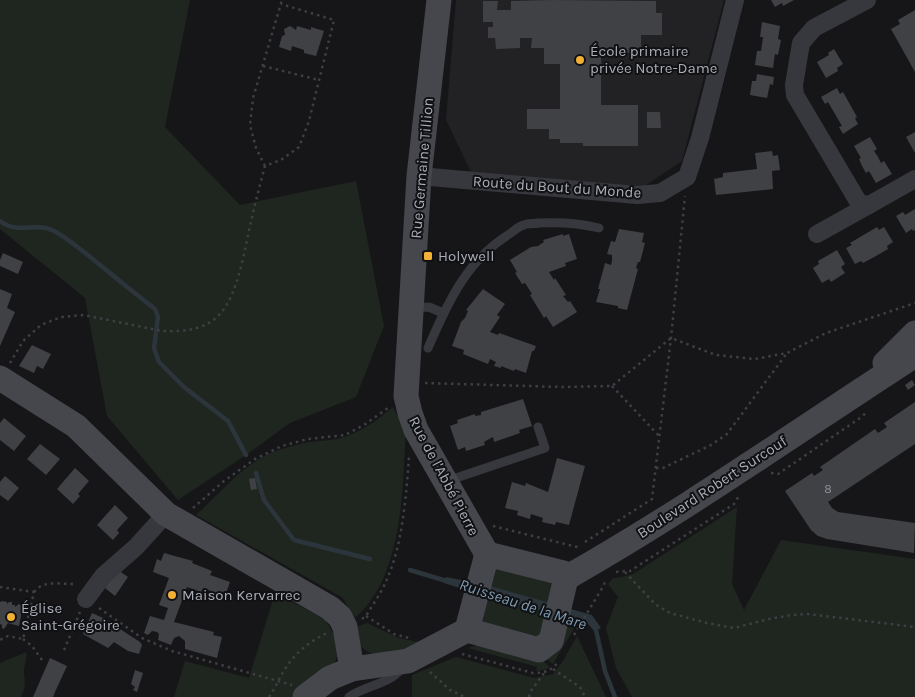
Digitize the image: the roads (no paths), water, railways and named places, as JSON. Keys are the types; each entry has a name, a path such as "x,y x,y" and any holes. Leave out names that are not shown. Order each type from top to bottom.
{"street":[{"name":"Rue Germaine Tillion","path":"406,389 419,176 439,0"},
{"name":"Route du Bout du Monde","path":"419,176 637,195 660,193 687,177 700,138 735,0"},
{"path":"867,0 814,28 801,43 794,86 795,94 859,203 869,205"},
{"path":"817,234 915,179"},
{"name":"Boulevard Robert Surcouf","path":"856,394 915,333"},
{"name":"Boulevard Robert Surcouf","path":"564,585 591,561 710,491 915,355"},
{"path":"0,379 76,426 172,517 330,608 340,617 345,627 352,669"},
{"name":"Rue de l'Abbé Pierre","path":"406,389 410,413 416,430 445,481 482,554"},
{"path":"86,599 103,576 172,517"},
{"path":"308,694 330,678 412,649 464,627 539,650 564,632 563,574 482,554 464,627"}],"lane":[{"path":"428,348 458,284 477,259 500,239 524,224 553,222 600,228"},
{"path":"411,308 429,307 443,313"},
{"path":"445,481 545,448 538,427"},
{"path":"349,697 398,674 412,649"}],"water":[{"name":"Ruisseau de la Mare","path":"446,577 487,585 592,615 601,628 595,631 588,624 578,620 484,596 444,583"}],"waterway":[{"name":"Ruisseau de la Mare","path":"0,221 13,227 39,227 57,232 155,309 158,317 154,348 159,362 184,387 228,421 246,455"},
{"name":"Ruisseau de la Mare","path":"256,473 264,500 294,540 370,559"},
{"name":"Ruisseau de la Mare","path":"410,570 450,582"},
{"name":"Ruisseau de la Mare","path":"593,626 596,630 605,671 615,697"}],"place":[{"name":"École primaire privée Notre-Dame","path":"580,60"},
{"name":"Holywell","path":"428,256"},
{"name":"Maison Kervarrec","path":"172,595"},
{"name":"Église Saint-Grégoire","path":"11,617"}]}
